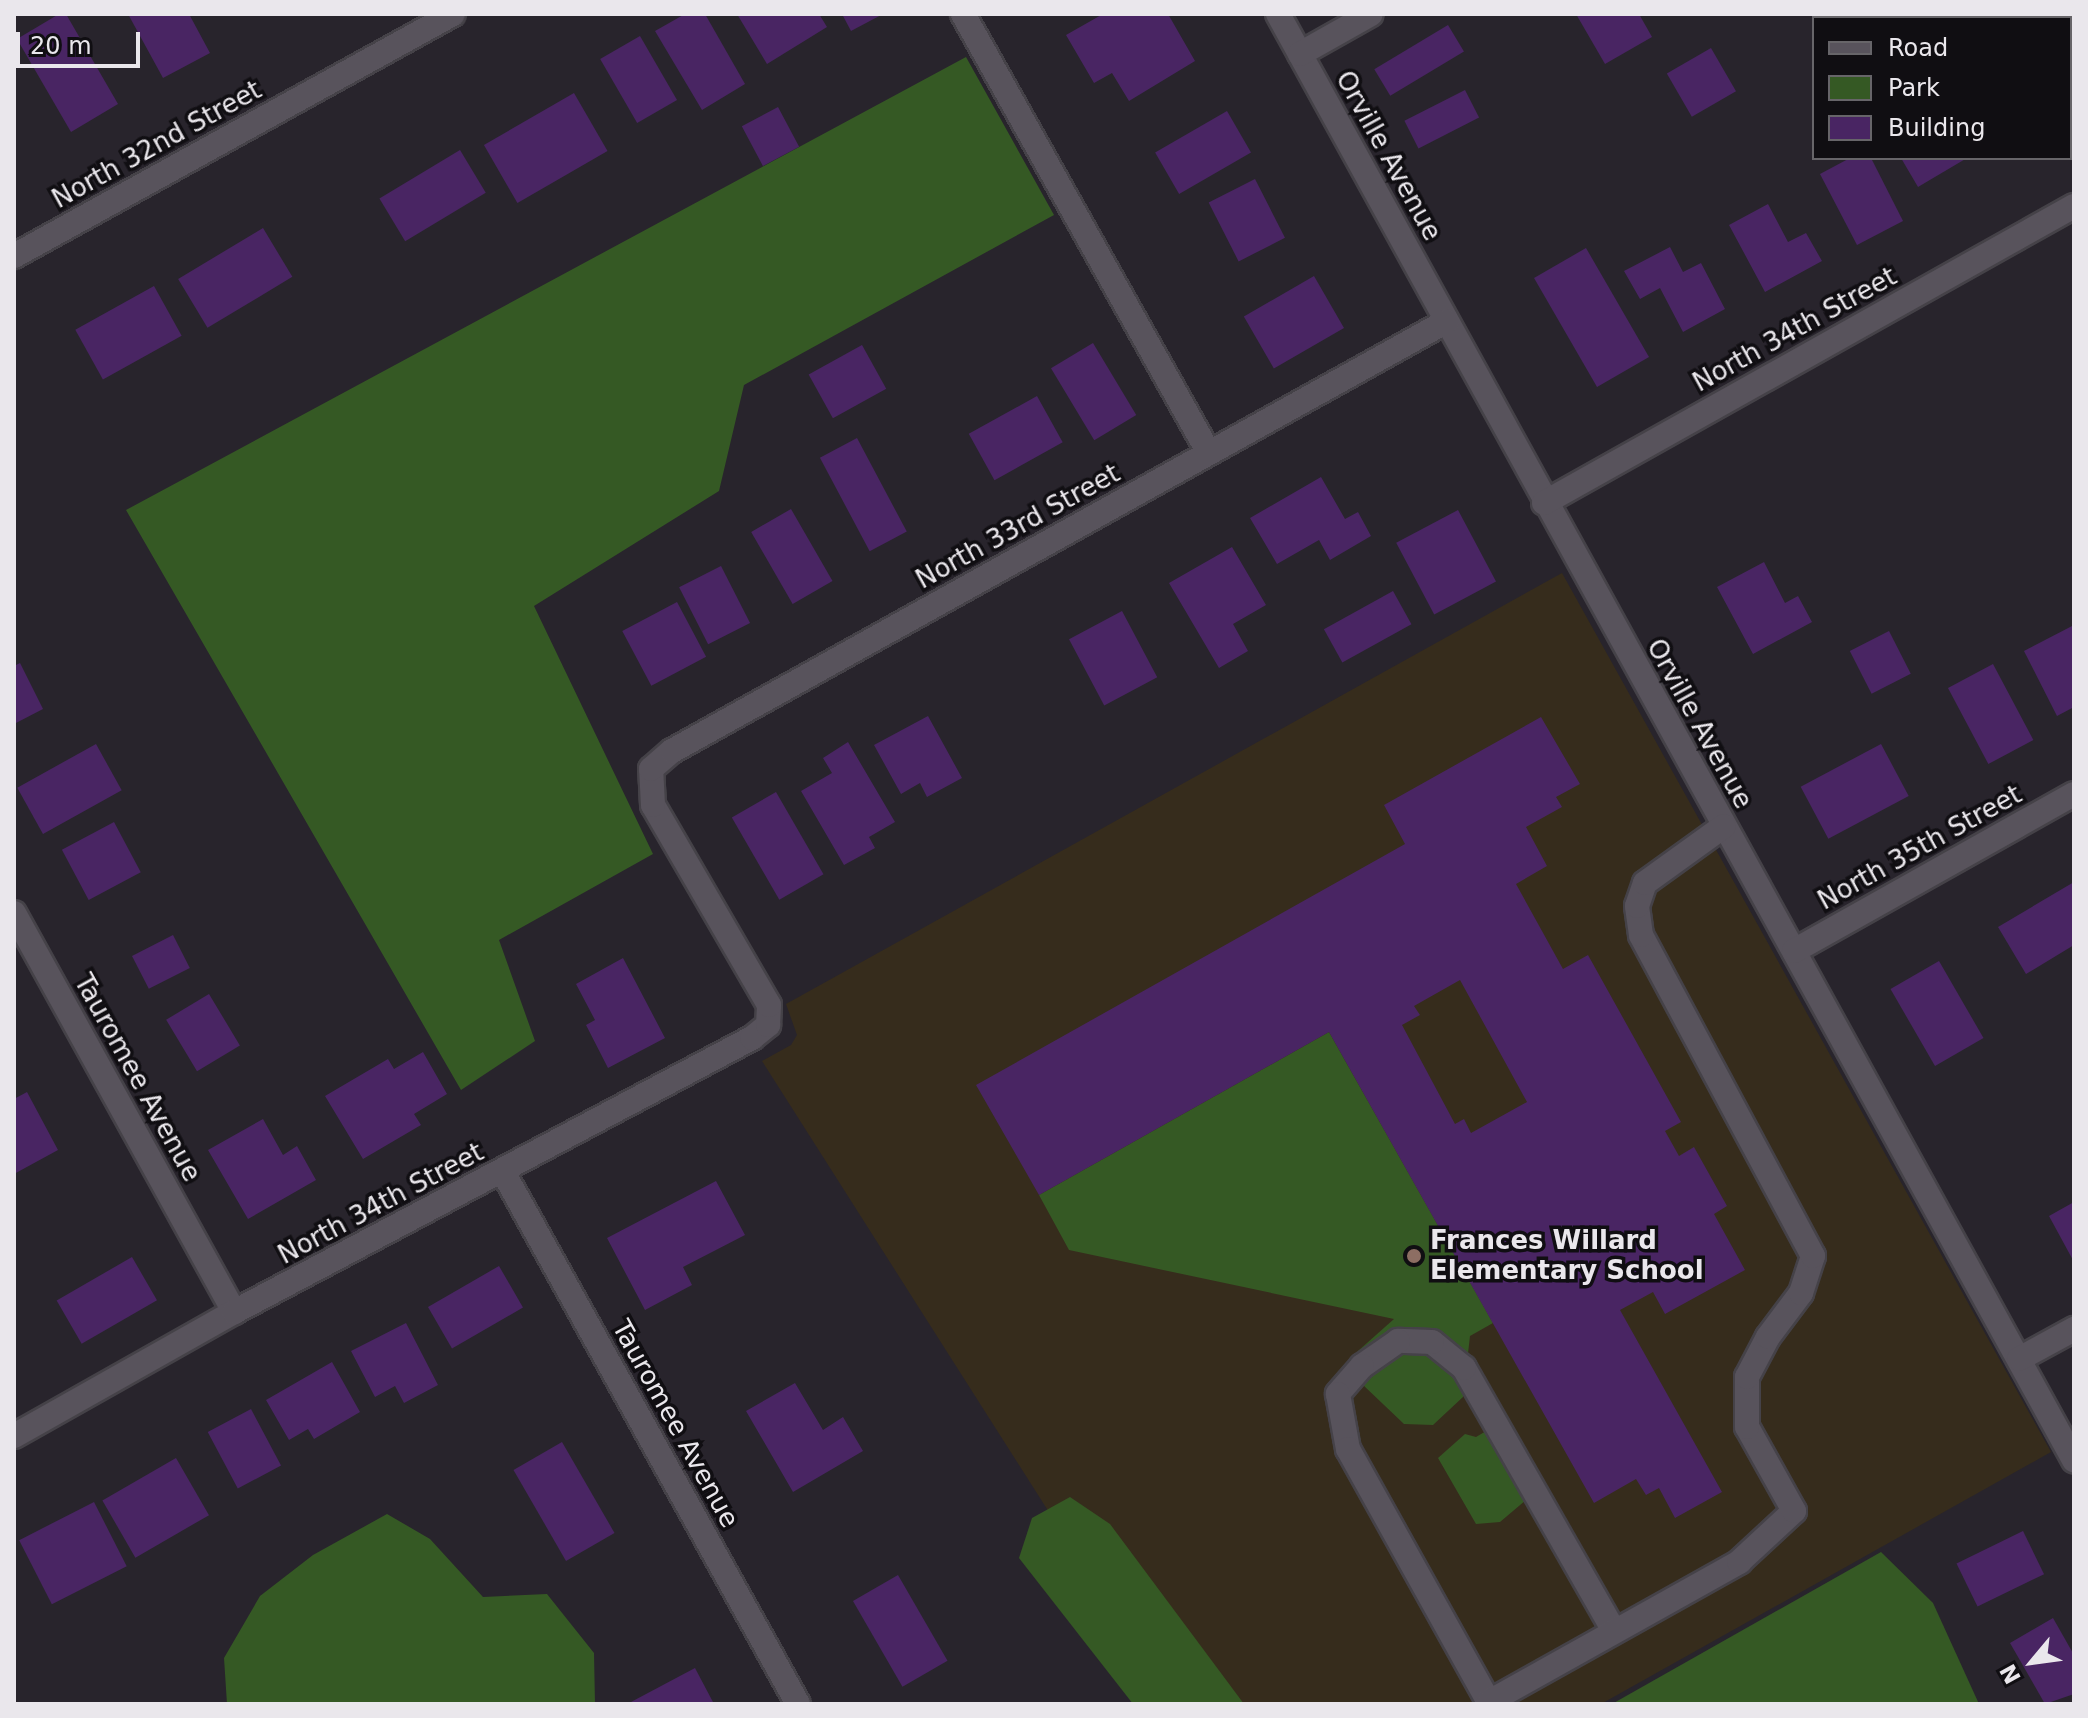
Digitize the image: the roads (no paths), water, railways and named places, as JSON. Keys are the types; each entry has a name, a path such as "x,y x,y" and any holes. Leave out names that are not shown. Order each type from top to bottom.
{"street":[{"name":"North 32nd Street","path":"14,256 453,14"},
{"path":"963,14 1209,453"},
{"name":"Orville Avenue","path":"1278,14 1544,503 2074,1460"},
{"path":"1300,54 1371,14"},
{"name":"North 34th Street","path":"1544,503 2074,206"},
{"name":"North 33rd Street","path":"771,1018 769,1005 653,805 651,769 672,751 1447,321"},
{"name":"North 35th Street","path":"1794,951 2074,794"},
{"path":"1614,1631 1464,1368 1432,1342 1398,1341 1362,1366 1338,1394 1348,1449 1489,1702 1739,1562 1794,1511 1747,1427 1747,1377 1768,1337 1801,1293 1813,1256 1641,935 1637,906 1645,883 1724,826"},
{"name":"Tauromee Avenue","path":"14,913 234,1312"},
{"name":"North 34th Street","path":"14,1436 234,1312 752,1038 771,1018"},
{"name":"Tauromee Avenue","path":"503,1172 798,1704"},
{"path":"2019,1359 2074,1329"}],"place":[{"name":"Frances Willard Elementary School","path":"1414,1256"}]}
